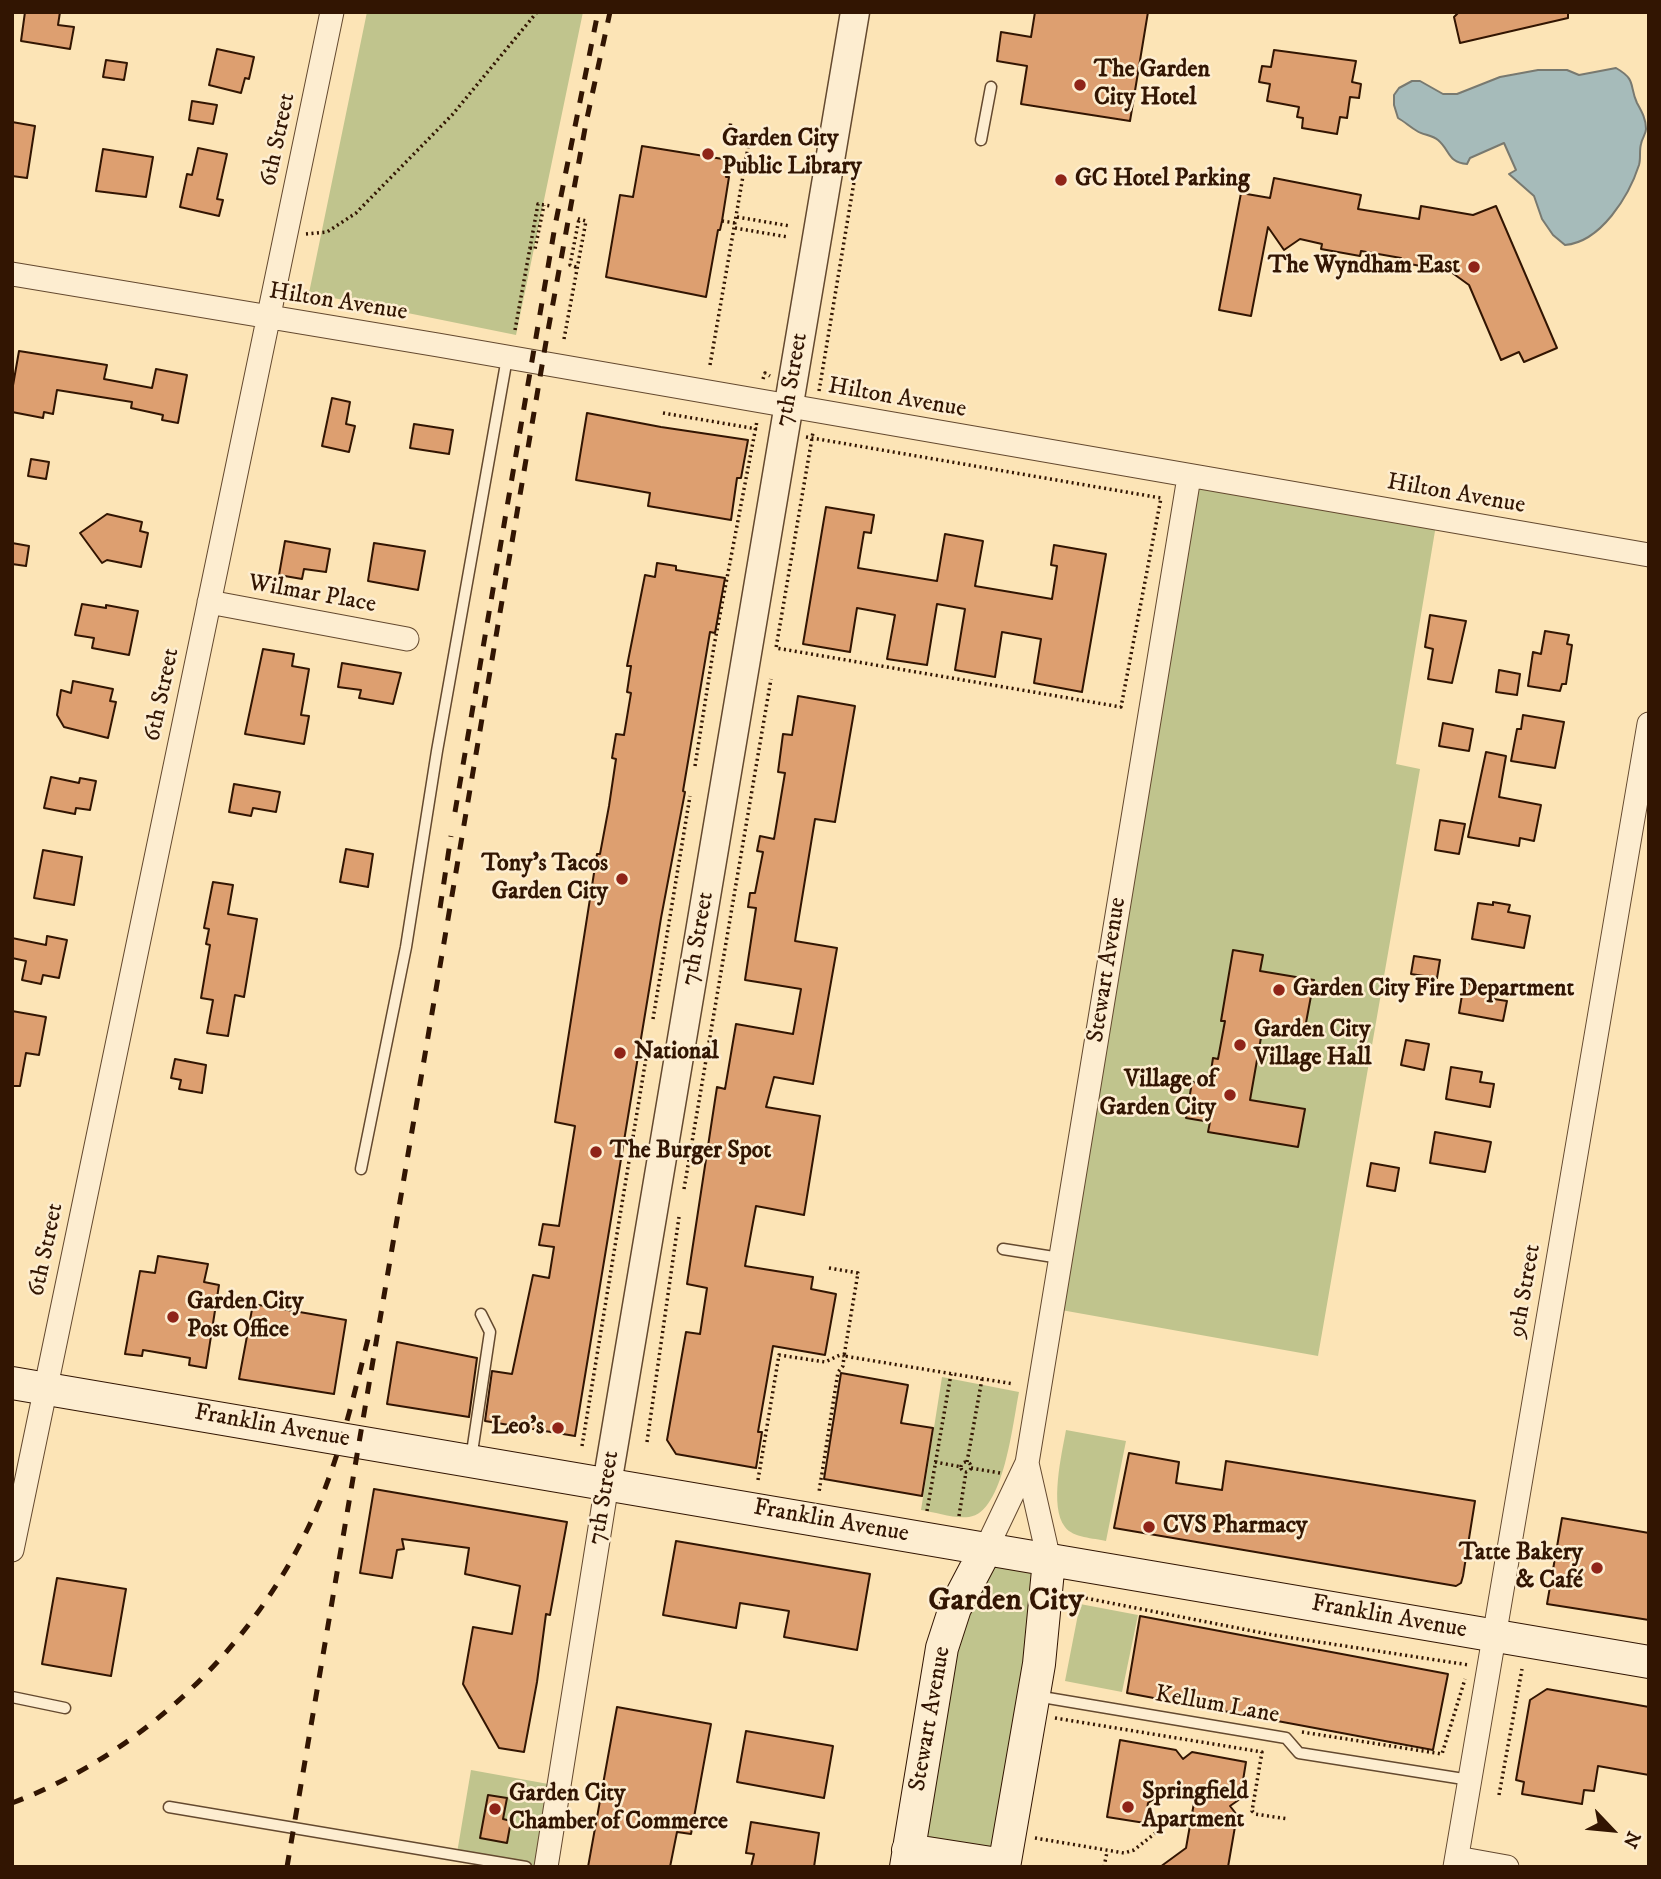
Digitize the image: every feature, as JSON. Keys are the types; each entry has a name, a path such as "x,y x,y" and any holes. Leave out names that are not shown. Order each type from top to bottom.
{"main road":[{"name":"Franklin Avenue","path":"12,1383 1649,1662"},
{"name":"Stewart Avenue","path":"907,1858 942,1648 955,1608 986,1549"},
{"name":"Stewart Avenue","path":"1004,1866 1044,1707 1039,1664 1049,1560"},
{"path":"907,1858 1004,1866"}],"street":[{"name":"6th Street","path":"12,1550 332,12"},
{"name":"7th Street","path":"545,1867 855,12"},
{"name":"Hilton Avenue","path":"12,274 1649,555"},
{"name":"Stewart Avenue","path":"986,1549 1027,1463 1189,477"},
{"name":"Wilmar Place","path":"209,603 407,639"},
{"name":"9th Street","path":"1456,1862 1649,724"},
{"name":"Stewart Avenue","path":"1027,1463 1049,1560"},
{"path":"1456,1862 1507,1867"}],"lane":[{"path":"981,140 991,87"},
{"path":"361,1169 406,947 507,358"},
{"path":"1003,1249 1060,1258"},
{"path":"470,1462 490,1332 481,1314"},
{"path":"12,1697 65,1708"},
{"name":"Kellum Lane","path":"1044,1707 1286,1738 1299,1753 1470,1780"},
{"path":"169,1807 526,1867"}],"path":[{"path":"285,237 327,232 356,213 453,114 537,12"},
{"path":"710,365 750,136 729,136 731,120"},
{"path":"820,386 855,176"},
{"path":"515,330 538,204 551,206"},
{"path":"736,217 790,226"},
{"path":"564,339 586,221 578,218"},
{"path":"722,221 788,237"},
{"path":"763,379 765,373 770,376"},
{"path":"663,413 756,429"},
{"path":"695,766 757,422"},
{"path":"806,437 812,438 1161,498 1121,707 776,648 812,438 813,432"},
{"path":"684,1189 771,679"},
{"path":"653,1020 690,796"},
{"path":"582,1446 648,1046"},
{"path":"648,1442 679,1217"},
{"path":"819,1492 838,1372 844,1363 858,1273 829,1268"},
{"path":"758,1480 779,1355 825,1363 840,1355 1014,1384"},
{"path":"927,1511 951,1374"},
{"path":"962,1467 967,1462 982,1379"},
{"path":"935,1462 962,1467 967,1472"},
{"path":"967,1462 971,1468 1000,1473"},
{"path":"958,1516 967,1472 971,1468"},
{"path":"1075,1596 1273,1635 1469,1664 1442,1754 1302,1732"},
{"path":"1499,1795 1522,1669"},
{"path":"1044,1707 1262,1752 1252,1811 1255,1814 1288,1819"},
{"path":"1035,1838 1107,1851 1129,1852 1158,1831"},
{"path":"1104,1867 1107,1851"}],"green space":[{"path":"367,12 583,12 516,335 309,293"},
{"path":"1189,477 1437,519 1396,764 1420,769 1318,1356 1050,1308"},
{"path":"942,1377 1019,1392 1010,1443 999,1483 991,1500 981,1512 969,1517 921,1510"},
{"path":"1066,1430 1126,1441 1106,1541 1069,1531 1060,1518 1057,1494"},
{"path":"976,1564 1026,1566 1038,1577 1007,1867 905,1867"},
{"path":"1080,1604 1138,1615 1122,1692 1065,1681"},
{"path":"471,1770 554,1785 541,1867 457,1853"}],"shaded area":[{"path":"1616,68 1630,80 1645,122 1646,131 1640,147 1639,165 1621,203 1602,227 1578,242 1565,245 1553,235 1542,219 1534,196 1509,174 1516,170 1504,143 1470,158 1467,164 1461,163 1453,159 1438,140 1419,132 1398,118 1394,105 1394,95 1399,88 1412,81 1420,81 1443,94 1457,94 1500,77 1538,70 1567,70 1579,75"}],"building":[{"path":"25,12 60,12 58,25 74,27 70,49 21,41"},
{"name":"The Garden City Hotel","path":"1035,12 1148,12 1130,121 1021,104 1027,66 997,61 1001,32 1031,37"},
{"path":"1459,12 1568,12 1568,18 1460,43 1454,17"},
{"path":"217,49 254,57 249,79 245,78 241,93 209,85"},
{"path":"1274,50 1356,61 1352,82 1361,84 1359,98 1350,97 1347,118 1340,117 1337,134 1302,128 1303,118 1297,117 1299,107 1267,101 1270,84 1259,82 1262,66 1271,67"},
{"path":"106,60 127,63 124,80 103,77"},
{"path":"192,101 217,105 213,124 189,120"},
{"path":"12,122 35,126 27,178 12,176"},
{"name":"Garden City Public Library","path":"642,146 729,160 722,221 706,297 606,277 620,195 633,197"},
{"path":"198,148 227,154 217,199 223,200 219,216 180,207 187,174 192,175"},
{"path":"103,149 153,157 146,197 96,191"},
{"name":"The Wyndham East","path":"1274,178 1361,195 1358,209 1419,219 1421,206 1473,215 1496,206 1557,348 1524,362 1519,352 1501,360 1469,285 1451,272 1400,262 1401,258 1361,251 1360,256 1321,249 1322,244 1300,239 1284,250 1268,227 1251,316 1219,310 1241,193 1270,198"},
{"path":"19,351 107,365 104,379 152,388 156,369 187,375 178,423 162,420 163,415 131,408 132,402 57,390 53,414 44,412 43,418 12,412 12,391"},
{"path":"332,398 350,402 346,424 355,426 349,452 322,446"},
{"path":"587,413 748,440 741,478 737,478 731,520 648,506 650,493 576,480"},
{"path":"414,424 453,430 449,454 410,448"},
{"path":"31,459 49,462 46,479 28,476"},
{"path":"826,507 874,515 871,533 864,532 858,568 937,581 945,534 983,541 975,586 1052,599 1057,566 1051,565 1054,545 1106,554 1082,692 1034,683 1041,639 1002,632 995,677 955,670 965,609 937,604 927,665 887,659 895,615 857,608 850,652 803,644"},
{"path":"107,514 142,522 140,531 148,533 141,567 107,560 102,563 80,533"},
{"path":"285,541 330,549 326,572 304,569 302,579 279,575"},
{"path":"12,543 29,546 26,566 12,564"},
{"path":"374,543 425,551 418,590 368,581"},
{"path":"657,563 676,566 676,570 725,578 715,633 710,632 575,1436 485,1421 492,1371 512,1374 533,1275 549,1278 554,1247 539,1245 543,1224 559,1226 575,1126 555,1122 597,854 600,854 609,806 616,759 612,758 616,734 624,735 631,693 627,692 631,666 627,666 645,575 655,577"},
{"path":"82,604 138,611 129,655 92,648 94,638 75,635"},
{"path":"1430,615 1466,621 1452,683 1428,679 1433,649 1425,647"},
{"path":"1545,631 1569,635 1567,644 1572,645 1566,684 1562,684 1560,691 1528,686 1533,652 1541,654"},
{"path":"263,649 294,654 292,666 309,669 301,715 309,716 304,744 245,734"},
{"path":"342,663 401,673 393,704 359,698 361,690 338,687"},
{"path":"1499,670 1520,674 1517,695 1496,692"},
{"path":"73,681 113,689 110,701 116,702 108,738 64,727 57,715 61,690 71,693"},
{"path":"798,696 855,706 835,822 815,819 795,941 837,948 813,1084 774,1077 766,1107 820,1116 804,1215 756,1206 745,1266 813,1277 811,1289 836,1294 825,1355 773,1346 758,1432 762,1432 756,1468 676,1454 667,1440 686,1332 700,1334 707,1288 687,1284 717,1087 725,1089 736,1024 793,1034 801,989 745,980 756,908 748,907 750,893 755,893 763,852 757,851 760,836 774,839 785,773 778,772 783,734 792,735"},
{"path":"1523,715 1564,722 1555,768 1511,761 1517,729 1521,729"},
{"path":"1443,723 1473,729 1469,751 1439,746"},
{"path":"1486,752 1506,756 1499,797 1541,805 1534,841 1520,838 1519,846 1468,837"},
{"path":"51,777 79,783 80,778 96,781 90,810 76,808 75,814 44,808"},
{"path":"234,784 280,792 276,812 253,808 251,816 229,812"},
{"path":"1440,820 1465,824 1459,854 1435,850"},
{"path":"346,849 373,854 368,887 340,882"},
{"path":"43,850 82,857 74,905 34,898"},
{"path":"213,882 233,885 228,914 257,919 244,997 235,995 228,1036 207,1033 213,1000 201,998 210,945 206,944 209,929 204,928"},
{"path":"1493,902 1510,905 1508,912 1530,916 1524,948 1472,939 1478,903 1493,905"},
{"path":"47,936 67,940 59,978 43,975 41,984 22,980 26,961 12,958 12,938 46,945"},
{"name":"Garden City Village Hall","path":"1233,950 1263,955 1260,971 1314,980 1305,1028 1290,1025 1289,1031 1263,1026 1250,1100 1305,1109 1298,1147 1208,1132 1210,1122 1186,1118 1192,1082 1209,1084 1213,1058 1218,1059 1225,1021 1221,1021"},
{"path":"1414,956 1440,960 1437,978 1411,974"},
{"path":"1464,983 1495,989 1494,999 1507,1001 1503,1021 1459,1013"},
{"path":"12,1011 46,1017 39,1055 26,1053 20,1086 12,1086"},
{"path":"1406,1040 1429,1044 1424,1070 1401,1065"},
{"path":"175,1059 206,1065 202,1093 179,1089 181,1080 171,1078"},
{"path":"1451,1067 1482,1072 1480,1082 1494,1084 1490,1107 1446,1099"},
{"path":"1435,1132 1491,1142 1485,1172 1430,1163"},
{"path":"1371,1163 1399,1168 1395,1191 1367,1186"},
{"name":"Garden City Post Office","path":"158,1256 208,1264 204,1282 219,1285 206,1368 189,1365 190,1358 143,1350 142,1356 125,1354 140,1271 155,1273"},
{"path":"253,1304 346,1320 334,1394 239,1379"},
{"path":"397,1342 477,1358 469,1417 387,1404"},
{"path":"841,1373 908,1385 901,1423 933,1428 922,1496 824,1479"},
{"path":"1129,1453 1179,1462 1176,1483 1222,1490 1226,1461 1475,1501 1461,1583 1456,1586 1114,1528"},
{"path":"374,1489 567,1522 550,1615 546,1614 524,1752 499,1748 463,1684 473,1627 512,1634 520,1586 465,1574 469,1548 402,1539 404,1549 397,1550 392,1578 360,1573"},
{"name":"Tatte Bakery & Café","path":"1562,1518 1649,1533 1649,1620 1547,1604"},
{"path":"676,1541 870,1574 857,1650 784,1637 789,1611 740,1603 736,1628 663,1615"},
{"path":"57,1578 126,1589 111,1676 42,1664"},
{"path":"1140,1616 1448,1674 1433,1750 1127,1693"},
{"path":"1547,1689 1649,1707 1649,1775 1598,1766 1594,1791 1584,1790 1582,1804 1522,1794 1524,1782 1516,1780 1530,1700"},
{"path":"617,1707 711,1724 691,1834 677,1832 670,1867 588,1867"},
{"path":"746,1731 833,1746 824,1798 737,1782"},
{"name":"Springfield Apartment","path":"1120,1740 1176,1750 1183,1759 1192,1752 1246,1762 1240,1799 1230,1806 1237,1815 1228,1867 1160,1867 1186,1848 1195,1797 1165,1792 1148,1803 1145,1823 1107,1817"},
{"name":"Garden City Chamber of Commerce","path":"488,1795 507,1798 503,1819 511,1821 507,1843 480,1838"},
{"path":"751,1822 819,1833 814,1867 751,1867 754,1854 746,1853"}],"railway":[{"path":"455,812 555,226 598,12"},
{"path":"287,1867 547,336 586,123 610,12"},
{"path":"440,908 451,836"},
{"path":"12,1803 61,1781 108,1755 151,1723 192,1688 229,1649 262,1606 291,1561 324,1491 346,1425 369,1335"}],"place":[{"name":"The Garden City Hotel","path":"1080,85"},
{"name":"Garden City Public Library","path":"708,154"},
{"name":"GC Hotel Parking","path":"1061,180"},
{"name":"The Wyndham East","path":"1474,267"},
{"name":"Tony's Tacos Garden City","path":"622,879"},
{"name":"Garden City Fire Department","path":"1279,990"},
{"name":"Garden City Village Hall","path":"1240,1045"},
{"name":"National","path":"620,1053"},
{"name":"Village of Garden City","path":"1230,1095"},
{"name":"The Burger Spot","path":"596,1152"},
{"name":"Garden City Post Office","path":"173,1317"},
{"name":"Leo's","path":"558,1428"},
{"name":"CVS Pharmacy","path":"1149,1527"},
{"name":"Tatte Bakery & Café","path":"1597,1568"},
{"name":"Springfield Apartment","path":"1128,1807"},
{"name":"Garden City Chamber of Commerce","path":"495,1809"}],"district":[{"name":"Garden City","path":"1006,1602"}]}
